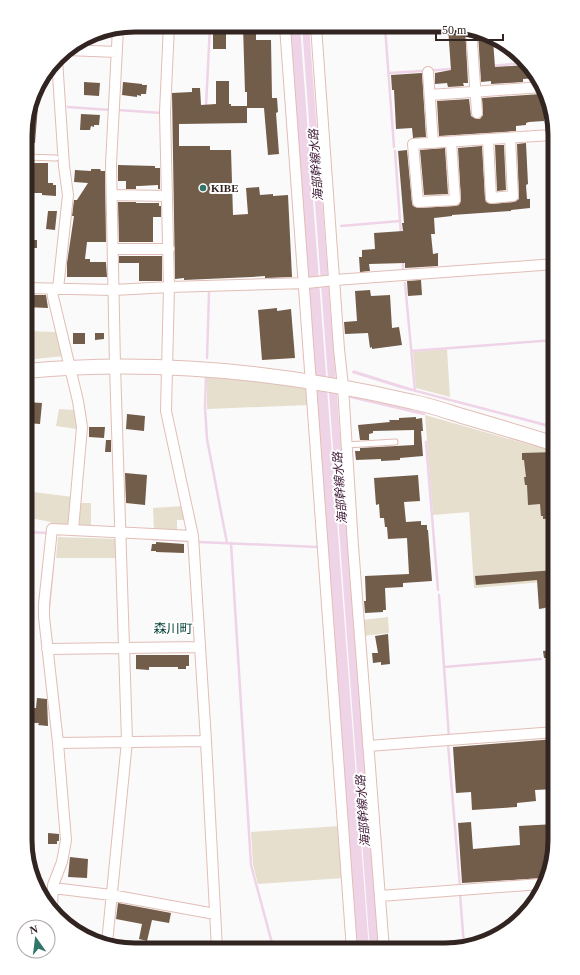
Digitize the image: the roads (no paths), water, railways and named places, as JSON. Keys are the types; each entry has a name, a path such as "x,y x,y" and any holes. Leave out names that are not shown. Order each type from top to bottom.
{"street":[{"path":"169,32 165,112 170,287 166,411 193,536 217,943"},
{"path":"285,32 306,283 310,381 351,943"},
{"path":"316,32 333,280 383,943"},
{"path":"106,938 127,742 115,366 111,164 118,34"},
{"path":"472,36 477,113"},
{"path":"76,50 117,52"},
{"path":"58,68 64,166 68,195 53,297 78,401 82,428 73,530"},
{"path":"428,72 433,143"},
{"path":"430,95 536,87"},
{"path":"451,142 455,200 418,202 413,144 548,135"},
{"path":"488,140 491,198 514,196 510,138"},
{"path":"112,195 167,196"},
{"path":"113,249 169,249"},
{"path":"32,288 114,290 306,283 548,265"},
{"path":"32,371 115,366 167,366 247,373 310,381 341,386 414,402 548,442"},
{"path":"52,902 53,888 62,862 66,840 44,604 52,529 193,536"},
{"path":"47,649 200,648"},
{"path":"368,746 548,733"},
{"path":"58,743 206,741"},
{"path":"380,896 537,884"},
{"path":"53,888 111,894 215,914"}],"lane":[{"path":"32,157 56,158"},
{"path":"346,445 395,442"}],"water":[{"path":"289,32 300,32 368,943 356,943"},
{"name":"海部幹線水路","path":"302,32 309,32 378,943 369,943"},
{"path":"353,370 417,390 548,424 548,427 400,388 352,373"}],"waterway":[{"path":"206,107 210,32"},
{"path":"385,32 394,147"},
{"path":"492,66 519,64"},
{"path":"389,73 453,69"},
{"path":"68,107 110,110"},
{"path":"118,110 162,113"},
{"path":"395,151 401,234"},
{"path":"341,226 400,221"},
{"path":"403,261 403,269"},
{"path":"405,283 415,391"},
{"path":"207,358 209,293"},
{"path":"411,351 548,341"},
{"path":"206,376 205,407 207,439 227,543"},
{"path":"351,397 424,414"},
{"path":"83,404 85,417"},
{"path":"426,442 438,590"},
{"path":"32,532 49,533"},
{"path":"151,539 190,541"},
{"path":"199,542 317,547"},
{"path":"231,543 251,865 272,943"},
{"path":"49,608 53,566"},
{"path":"439,595 449,738"},
{"path":"444,667 541,659"},
{"path":"448,744 460,887"},
{"path":"67,859 70,844"},
{"path":"460,894 464,941"}],"place":[{"name":"KIBE","path":"203,188"}],"district":[{"name":"森川町","path":"173,628"}]}
